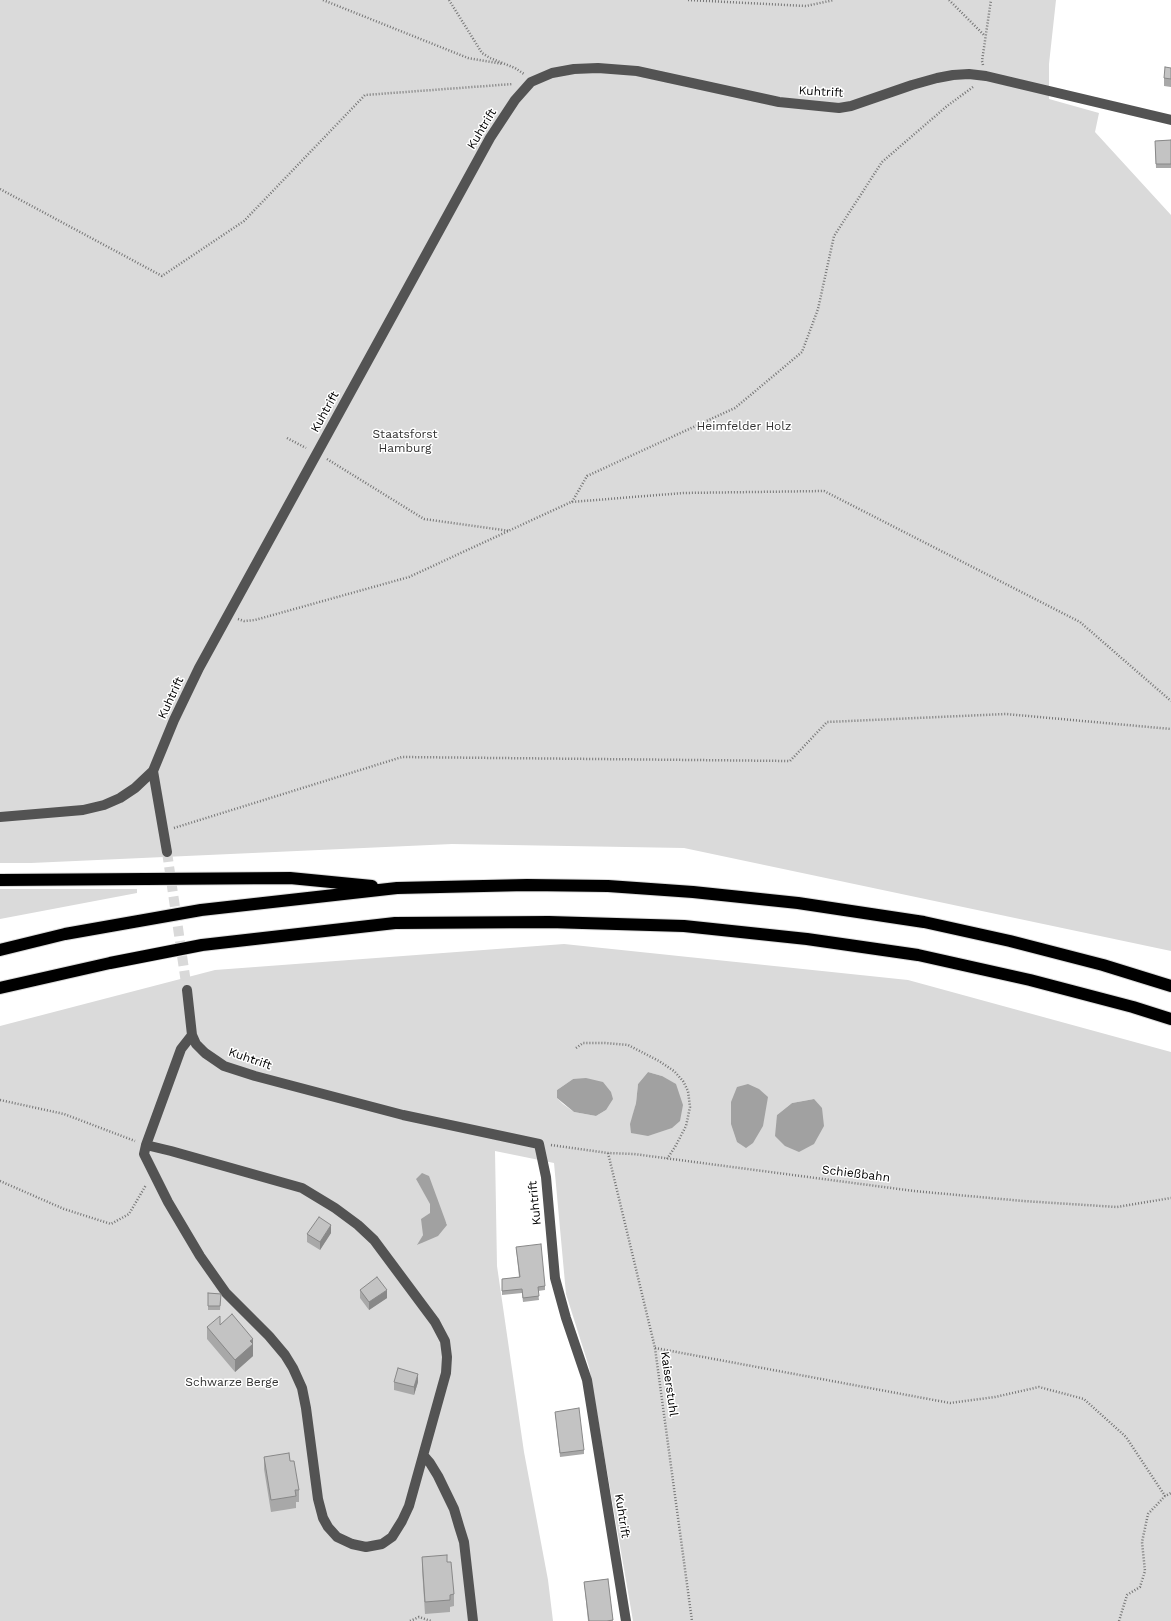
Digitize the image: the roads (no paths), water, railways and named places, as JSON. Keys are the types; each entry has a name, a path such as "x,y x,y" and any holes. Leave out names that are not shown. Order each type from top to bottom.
{"highway":[{"path":"0,880 290,878 397,888"},
{"path":"0,950 65,934 201,910 397,888 527,885 608,886 693,892 798,903 924,922 1010,941 1103,965 1171,986"},
{"path":"0,988 202,945 395,924 549,922 684,926 807,939 918,955 1030,980 1133,1007 1171,1019"}],"street":[{"name":"Kuhtrift","path":"0,817 83,810 104,805 120,798 135,788 153,771 183,700 199,668 490,138 515,100 531,82 552,73 574,69 598,68 637,71 779,102 839,108 851,106 937,78 969,74 986,76 1171,120"},
{"path":"153,771 167,852"},
{"name":"Kuhtrift","path":"187,990 192,1035 196,1044 205,1053 233,1070 403,1115 538,1144 546,1177 555,1278 566,1318 587,1380 626,1621"},
{"path":"146,1145 302,1188 335,1208 358,1225 374,1240 435,1322 445,1341 447,1357 446,1373 409,1506 392,1537 382,1544 366,1547 352,1544 337,1537 323,1518 318,1499 302,1388 293,1368 285,1355 269,1336 222,1287 168,1202 144,1154 146,1145 181,1049 192,1035"},
{"path":"424,1456 438,1476 454,1509 464,1542 473,1621"}],"tunnel":[{"path":"167,852 187,990"}],"park label":[{"name":"Heimfelder Holz","path":"744,426"},
{"name":"Staatsforst Hamburg","path":"405,441"},
{"name":"Schwarze Berge","path":"232,1382"}]}
